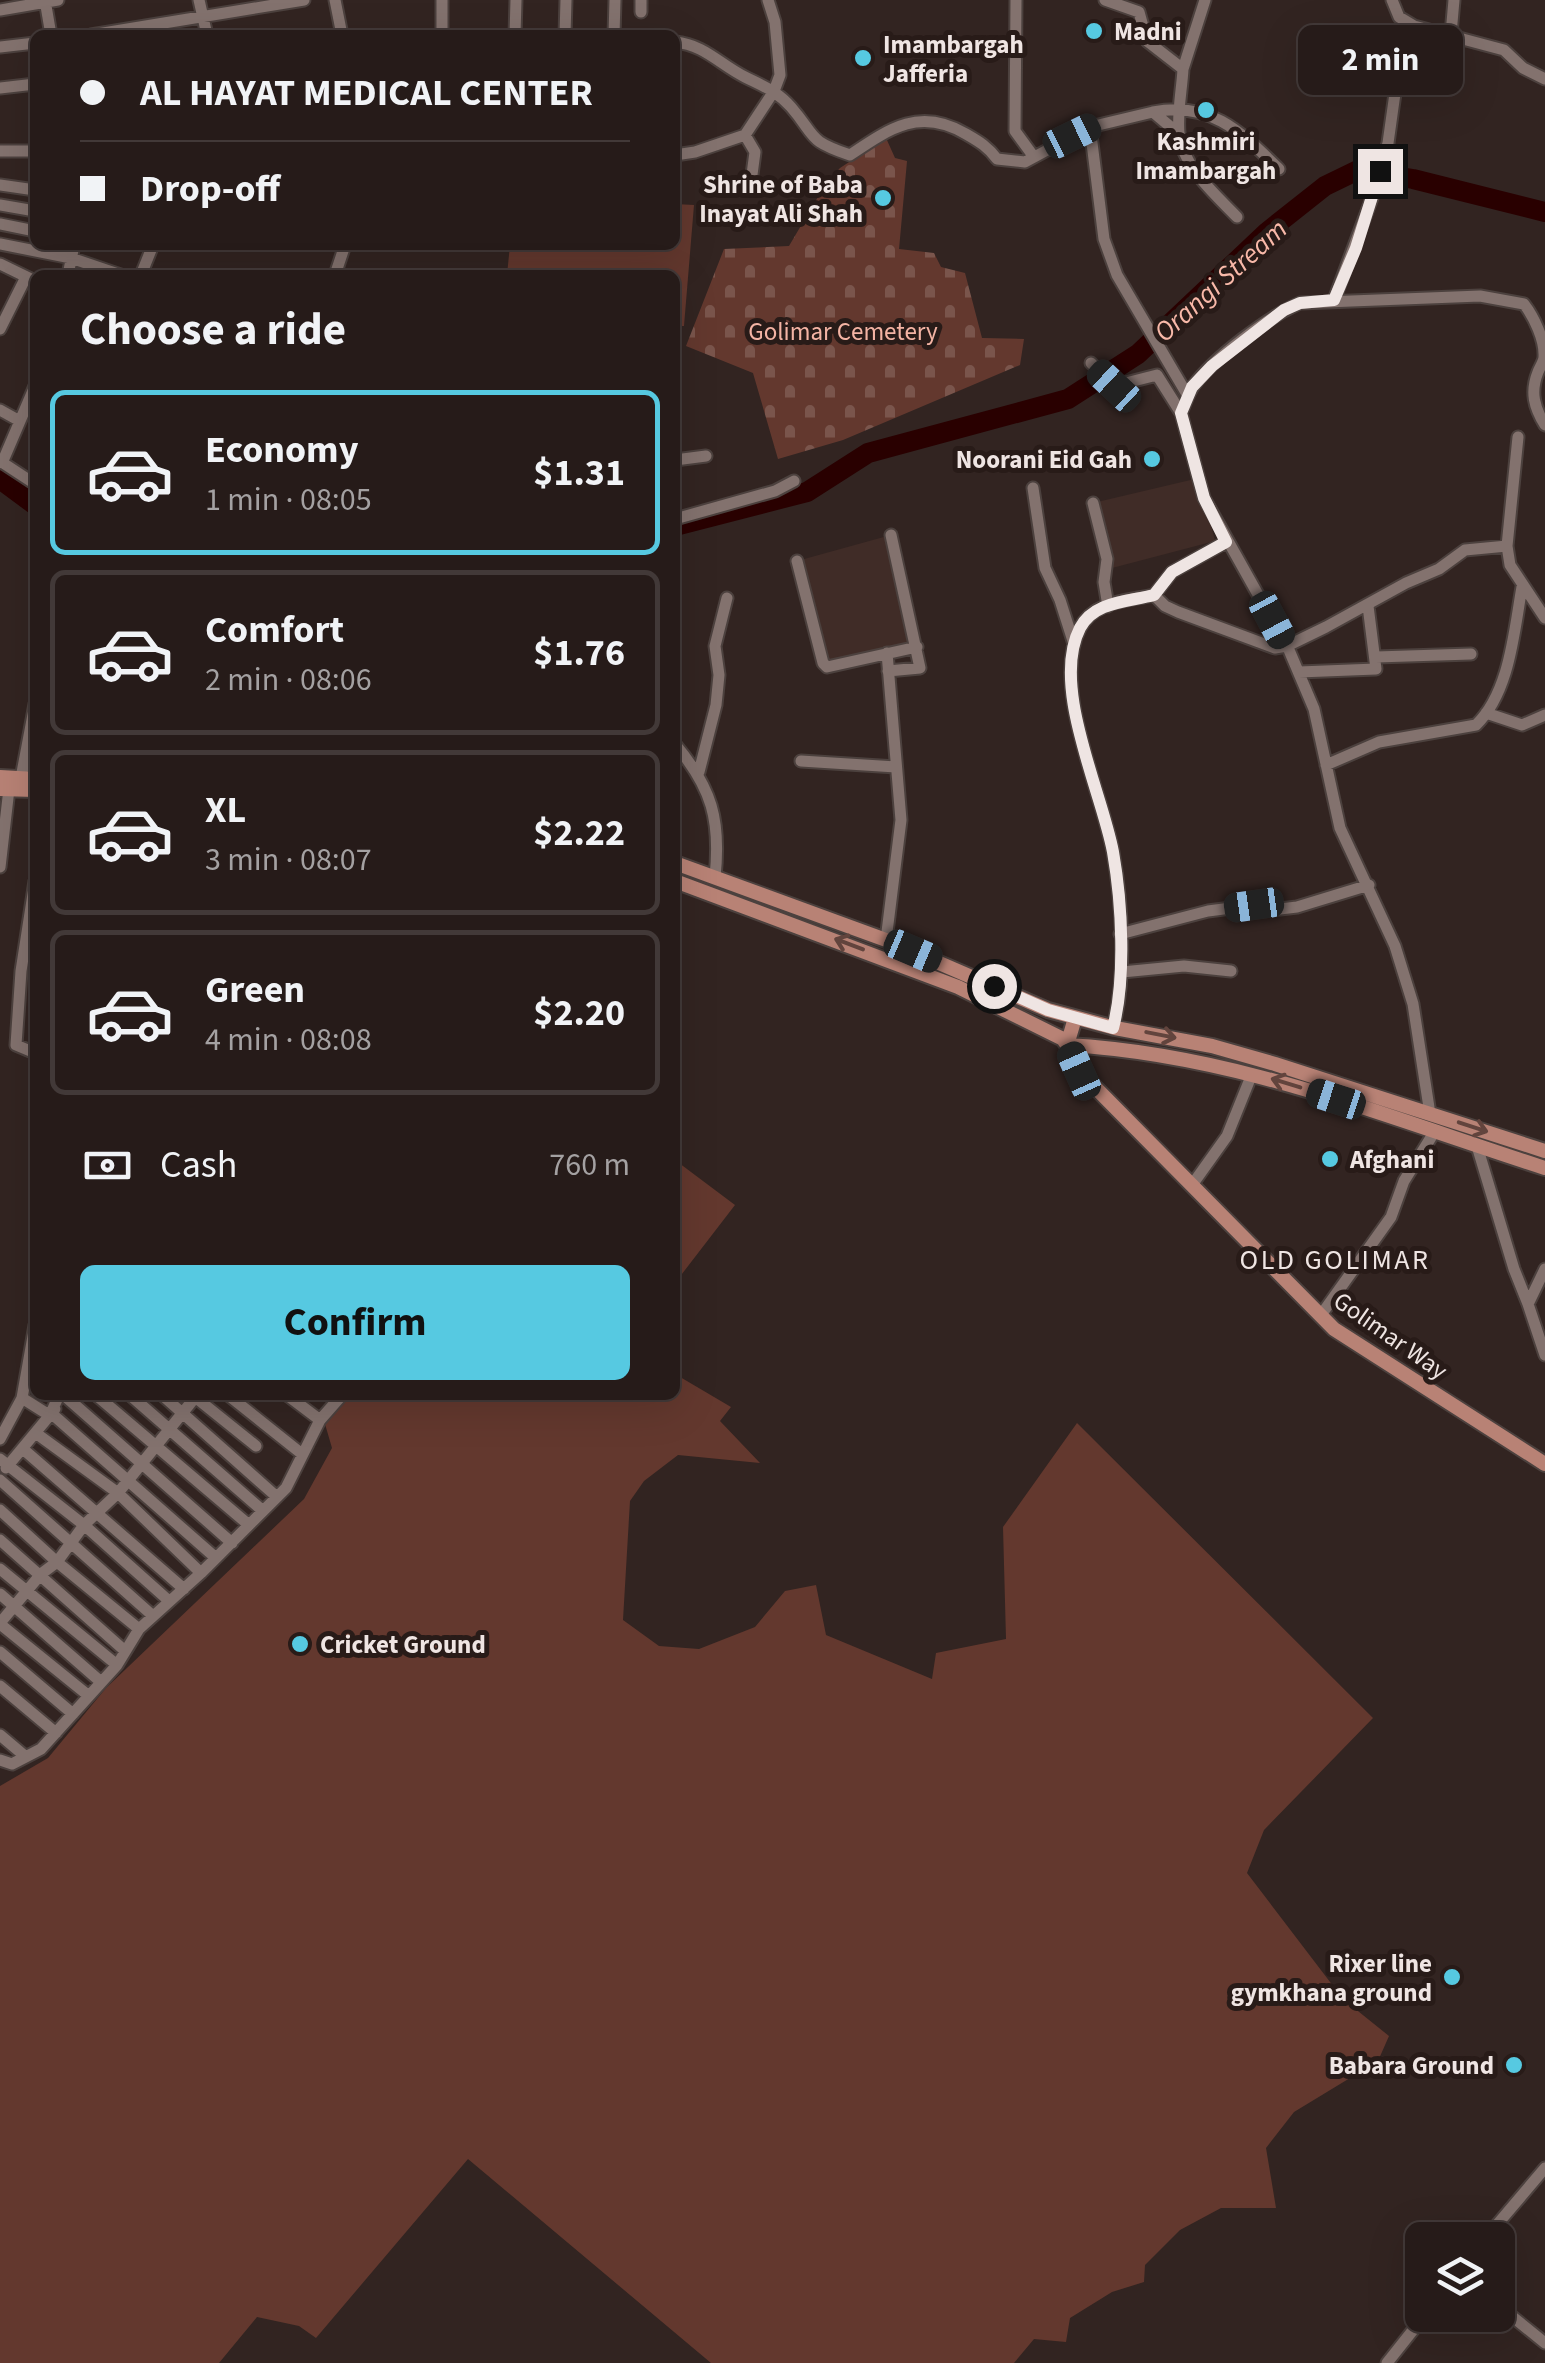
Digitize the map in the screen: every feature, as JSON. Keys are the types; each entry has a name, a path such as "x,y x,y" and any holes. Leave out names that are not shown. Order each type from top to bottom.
{"main road":[{"path":"680,865 886,940 1048,1010 1113,1028 1228,1050 1545,1151"},
{"path":"680,883 958,987 1064,1039 1067,1045"},
{"path":"1067,1045 1075,1018"},
{"path":"1067,1045 1175,1056 1252,1074 1545,1168"},
{"name":"Golimar Way","path":"1067,1045 1079,1071 1334,1329 1545,1464"}],"street":[{"path":"199,0 206,30"},
{"path":"120,30 304,0"},
{"path":"335,0 341,30"},
{"path":"442,0 442,30"},
{"path":"515,30 516,0"},
{"path":"565,30 566,0"},
{"path":"614,30 615,0"},
{"path":"680,155 745,135 774,91 780,75 775,22 768,0"},
{"path":"1016,0 1015,130 1034,157"},
{"path":"1105,0 1140,12 1147,40 1183,69"},
{"path":"1205,0 1183,69 1179,134 1186,156 1236,216"},
{"path":"1392,0 1398,17 1414,26 1504,50 1523,68 1545,79"},
{"path":"1451,34 1454,0"},
{"path":"0,10 49,1 51,30"},
{"path":"1334,300 1372,198 1388,143 1398,65 1414,26"},
{"path":"680,43 711,53 743,76 774,91 791,107 812,139 850,154 889,129 928,119 950,124 988,146 997,159 1025,162 1090,127 1181,107 1215,118 1245,136 1279,169"},
{"path":"0,47 30,44"},
{"path":"0,88 30,85"},
{"path":"1153,112 1179,134"},
{"path":"1090,127 1104,239 1117,276 1188,396"},
{"path":"745,135 755,152 751,182"},
{"path":"0,152 30,151"},
{"path":"0,185 30,189"},
{"path":"0,206 30,210"},
{"path":"0,224 30,230"},
{"path":"0,244 30,247"},
{"path":"73,251 111,270"},
{"path":"0,264 30,279 0,329"},
{"path":"1181,413 1188,396 1212,366 1284,310 1300,303 1480,296 1524,304 1528,310 1543,342 1544,358 1536,376 1533,406 1545,425"},
{"path":"1091,364 1114,386 1157,375 1181,413 1204,498 1299,672 1314,709 1340,828 1395,946 1413,1004 1430,1114"},
{"path":"30,396 1,462 30,481"},
{"path":"0,410 18,420"},
{"path":"1518,437 1506,546 1510,566 1545,618"},
{"path":"680,459 706,456"},
{"path":"680,519 775,491 794,480"},
{"path":"1033,488 1045,568 1076,648"},
{"path":"1093,503 1106,559 1108,606"},
{"path":"888,671 920,668 891,535"},
{"path":"1113,1028 1122,972 1120,934 1112,852 1070,684 1079,630 1094,611 1154,595 1172,572 1226,542"},
{"path":"1154,595 1178,612 1275,648 1287,646 1368,606 1439,569 1465,550 1506,546"},
{"path":"797,561 822,663 827,667 917,646"},
{"path":"1326,765 1379,742 1476,726 1486,713 1510,657 1522,586"},
{"path":"700,772 716,705 715,646 726,598"},
{"path":"1299,672 1376,668 1368,606"},
{"path":"886,940 901,820 887,653"},
{"path":"1376,657 1471,654"},
{"path":"1486,713 1522,725 1545,716"},
{"path":"0,868 13,782 30,722"},
{"path":"680,750 700,772 717,826 715,877"},
{"path":"801,761 896,767"},
{"path":"1120,934 1208,912 1254,905 1280,909 1297,906 1369,885"},
{"path":"29,955 20,994 16,1045 30,1051"},
{"path":"1122,972 1184,966 1231,970"},
{"path":"20,994 30,998"},
{"path":"1192,1186 1227,1136 1252,1074"},
{"path":"1320,1315 1390,1217 1404,1180 1435,1131"},
{"path":"1477,1146 1545,1355"},
{"path":"1528,1304 1545,1269"},
{"path":"0,1439 22,1398 30,1364"},
{"path":"22,1398 50,1414 216,1558"},
{"path":"2,1470 37,1434 62,1400"},
{"path":"69,1400 232,1543"},
{"path":"102,1400 249,1525"},
{"path":"136,1400 263,1512"},
{"path":"168,1400 277,1497"},
{"path":"89,1696 0,1624 84,1525 118,1493 193,1400"},
{"path":"201,1400 256,1446"},
{"path":"234,1400 302,1454"},
{"path":"294,1400 320,1420"},
{"path":"0,1772 6,1761 42,1749 117,1665 140,1628 286,1488 320,1420 338,1400"},
{"path":"37,1434 118,1493 201,1573"},
{"path":"23,1449 184,1588"},
{"path":"2,1470 84,1525 168,1600"},
{"path":"2,1470 71,1543 152,1616"},
{"path":"0,1510 56,1562 140,1628"},
{"path":"0,1540 124,1650"},
{"path":"0,1570 117,1665"},
{"path":"0,1594 101,1682"},
{"path":"0,1652 73,1714"},
{"path":"0,1686 56,1733"},
{"path":"0,1735 26,1757"},
{"path":"1499,2222 1545,2168"},
{"path":"1515,2319 1545,2344"},
{"path":"1386,2363 1411,2332"}],"shaded area":[{"path":"1199,478 1215,541 1112,568 1093,503"},
{"path":"891,535 917,647 827,667 797,561"}],"green space":[{"name":"Golimar Cemetery","path":"886,138 895,158 907,161 899,249 934,253 941,267 965,273 982,338 1024,339 1020,365 843,440 778,459 753,373 686,346 724,249 789,246 825,185 840,168"},
{"path":"680,204 694,205 684,326 680,326 680,270 508,270 510,250 680,250"},
{"path":"680,1164 735,1205 680,1276"},
{"path":"680,1377 731,1407 720,1421 760,1463 678,1455 644,1481 630,1501 623,1620 659,1646 699,1649 755,1627 785,1591 816,1585 826,1635 932,1679 936,1653 1006,1639 1003,1527 1077,1423 1373,1718 1264,1830 1247,1873 1343,1999 1389,2036 1378,2061 1294,2112 1266,2148 1276,2208 1221,2208 1180,2230 1145,2265 1144,2282 1112,2292 1070,2318 1066,2342 1034,2339 1014,2363 711,2363 468,2159 316,2338 299,2326 257,2317 219,2363 0,2363 0,1786 48,1758 106,1688 304,1499 332,1448 325,1424 345,1400 680,1400"}],"waterway":[{"name":"Orangi Stream","path":"680,525 807,492 868,453 1068,399 1138,354 1267,232 1325,186 1358,170 1413,179 1545,212"},
{"name":"Orangi Stream","path":"0,479 30,501"}],"place":[{"name":"Madni","path":"1094,31"},
{"name":"Imambargah Jafferia","path":"863,58"},
{"name":"Kashmiri Imambargah","path":"1206,110"},
{"name":"Shrine of Baba Inayat Ali Shah","path":"883,198"},
{"name":"Noorani Eid Gah","path":"1152,459"},
{"name":"Afghani","path":"1330,1159"},
{"name":"Cricket Ground","path":"300,1644"},
{"name":"Rixer line gymkhana ground","path":"1452,1977"},
{"name":"Babara Ground","path":"1514,2065"}],"district":[{"name":"OLD GOLIMAR","path":"1335,1259"}],"route":[{"path":"994,986 1048,1010 1113,1028 1122,972 1118,913 1112,852 1070,684 1079,630 1094,611 1154,595 1172,572 1226,542 1204,498 1181,413 1192,387 1212,366 1284,310 1300,303 1334,300 1356,248 1380,171"}]}
